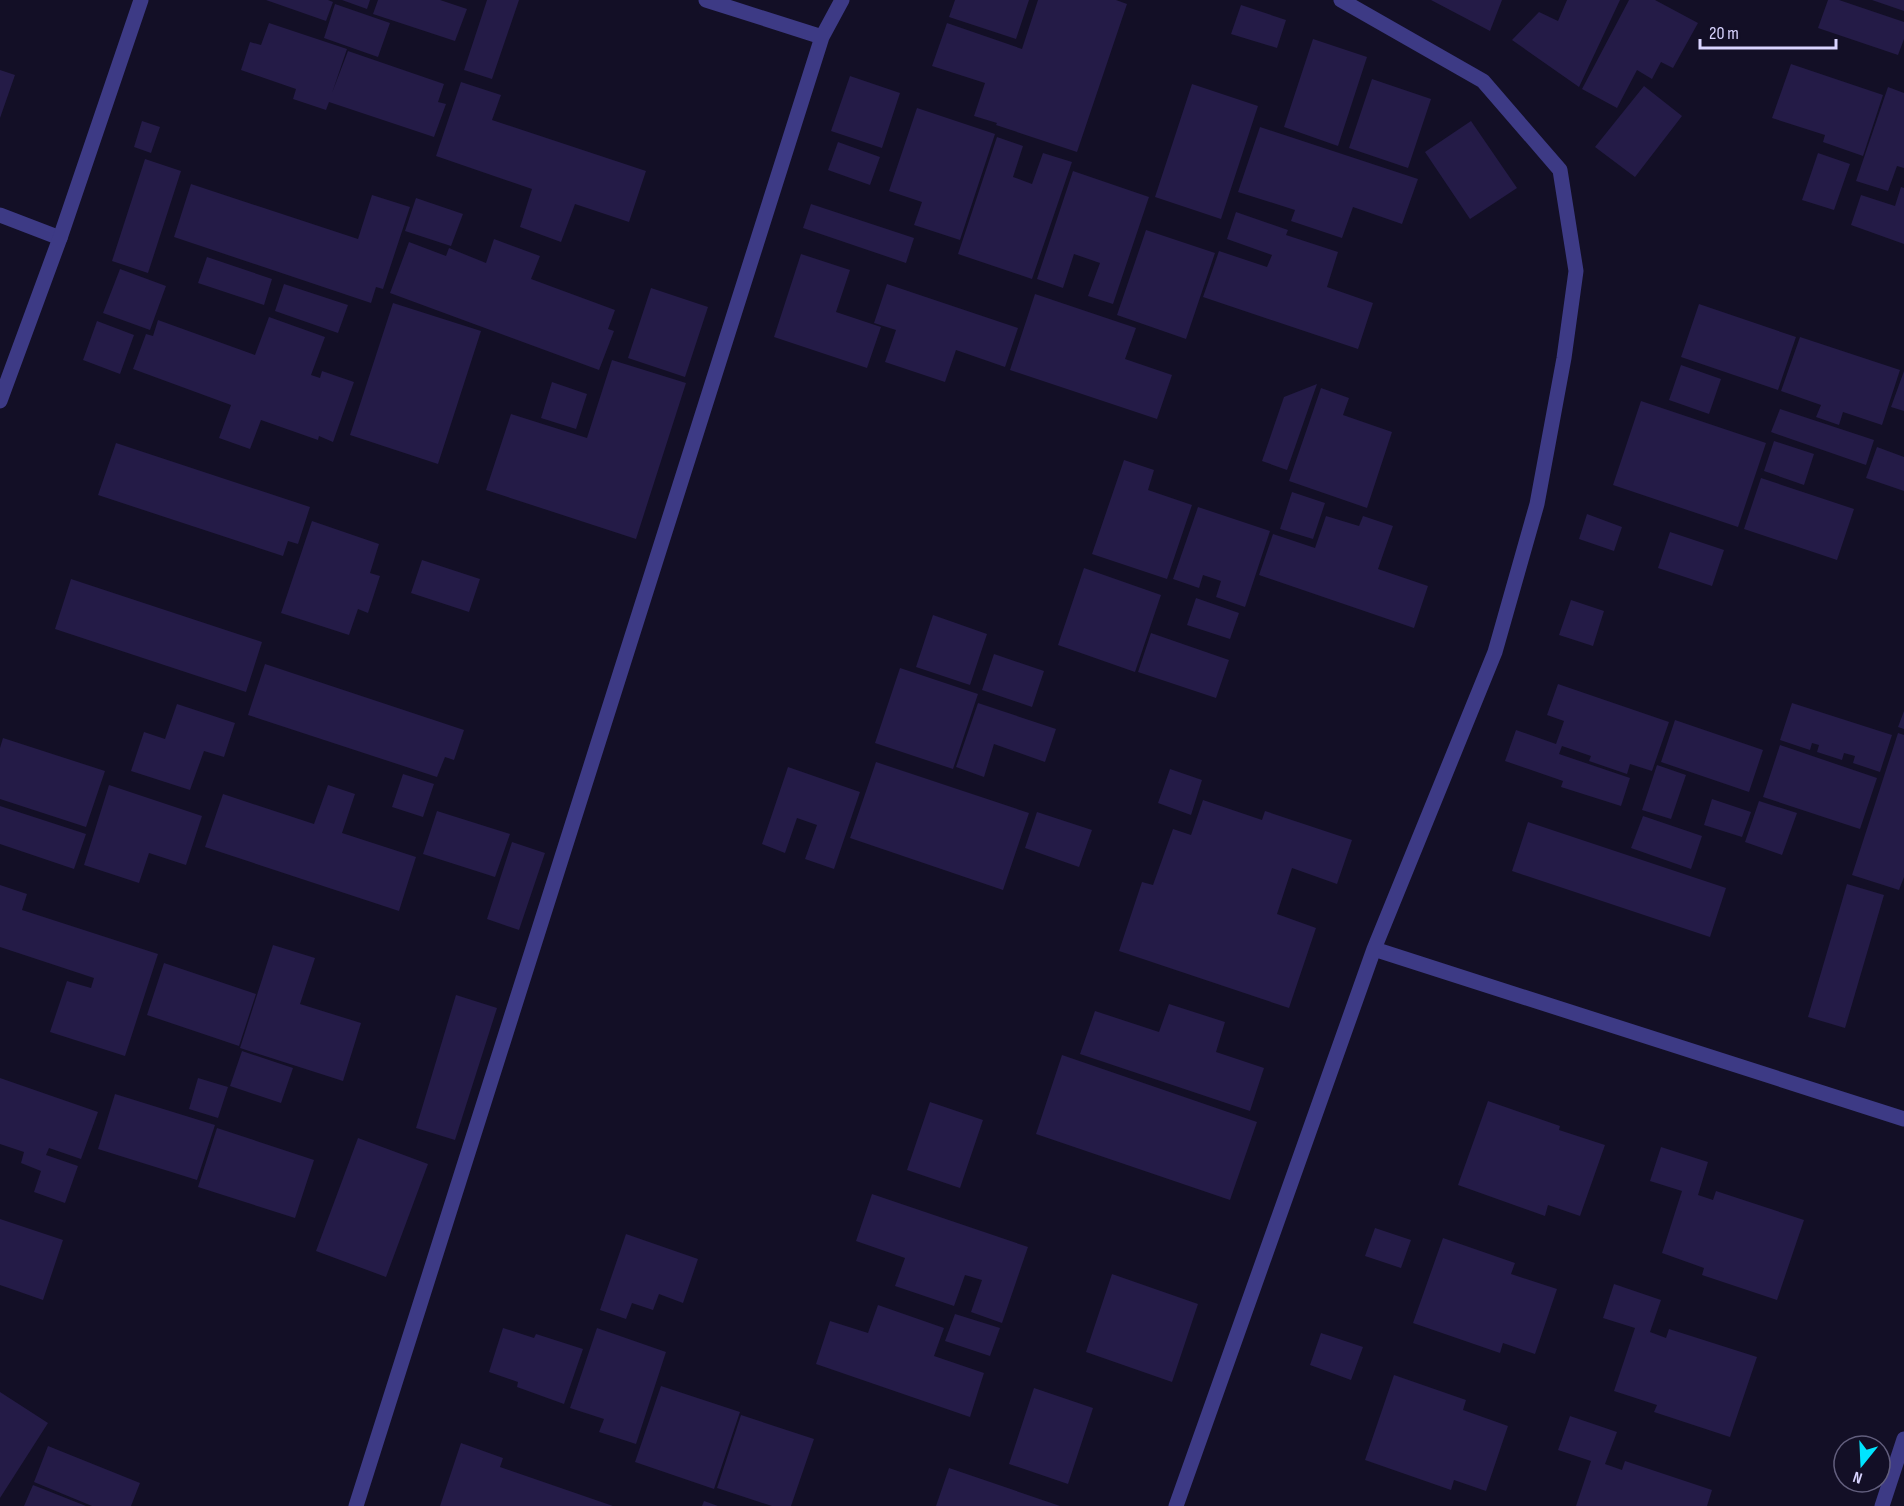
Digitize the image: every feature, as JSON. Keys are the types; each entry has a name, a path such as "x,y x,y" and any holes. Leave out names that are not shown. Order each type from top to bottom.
{"street":[{"path":"0,401 60,237 141,0"},
{"path":"706,0 822,37"},
{"path":"357,1506 822,37 842,0"},
{"path":"1176,1506 1374,949 1495,652 1537,504 1564,358 1576,271 1560,170 1483,81 1341,0"},
{"path":"0,215 60,237"},
{"path":"1374,949 1904,1119"},
{"path":"1882,1506 1904,1438"}],"building":[{"path":"266,0 328,0 333,2 326,21"},
{"path":"342,0 370,0 367,9"},
{"path":"378,0 440,0 467,9 455,41 373,14"},
{"path":"487,0 519,0 492,79 464,70"},
{"path":"955,0 1029,0 1016,39 949,17"},
{"path":"1038,0 1116,0 1127,4 1077,152 974,116 985,83 932,66 947,23 1022,49"},
{"path":"1431,0 1502,0 1490,31"},
{"path":"1567,0 1620,0 1579,87 1512,40 1539,12 1558,21"},
{"path":"1629,0 1655,0 1698,23 1673,68 1661,62 1652,79 1637,70 1617,108 1582,89"},
{"path":"1828,0 1839,0 1904,22 1904,39 1898,55 1818,28"},
{"path":"1872,0 1904,0 1904,11"},
{"path":"335,4 390,23 378,57 324,38"},
{"path":"1241,5 1286,20 1277,48 1231,34"},
{"path":"269,23 347,49 332,93 348,51 444,84 438,102 446,104 434,137 329,102 326,110 293,99 296,89 241,70 250,42 261,45"},
{"path":"1313,39 1367,57 1338,146 1284,127"},
{"path":"1791,64 1883,95 1863,156 1823,142 1825,135 1772,118"},
{"path":"0,70 15,75 0,118"},
{"path":"850,76 900,93 882,148 831,131"},
{"path":"1372,79 1431,99 1408,168 1349,148"},
{"path":"461,82 501,95 492,120 646,171 629,222 575,204 561,242 520,227 532,189 436,156"},
{"path":"1192,84 1258,106 1221,219 1155,197"},
{"path":"1644,86 1682,116 1635,177 1595,147"},
{"path":"1888,87 1904,93 1904,168 1897,166 1888,191 1856,181"},
{"path":"917,108 995,134 960,240 914,225 922,202 889,191"},
{"path":"142,121 160,127 151,153 134,147"},
{"path":"1471,121 1517,188 1470,219 1425,152"},
{"path":"1260,127 1418,179 1402,224 1353,207 1342,238 1291,221 1295,210 1238,192"},
{"path":"997,137 1023,146 1013,177 1032,184 1043,153 1072,162 1032,279 958,254"},
{"path":"838,142 880,157 870,185 828,170"},
{"path":"1818,153 1850,164 1834,210 1802,200"},
{"path":"145,159 181,171 148,273 112,261"},
{"path":"1073,171 1149,197 1113,304 1088,296 1100,263 1074,254 1063,288 1037,279"},
{"path":"191,184 358,239 372,195 410,207 383,289 376,287 371,303 174,237"},
{"path":"1901,187 1904,188 1904,244 1851,225 1861,195 1895,206"},
{"path":"416,198 463,214 451,246 405,231"},
{"path":"811,204 914,238 906,263 803,228"},
{"path":"1236,212 1288,230 1286,235 1338,252 1327,287 1373,303 1358,349 1203,297 1219,251 1267,267 1272,255 1227,239"},
{"path":"1146,230 1215,253 1186,339 1117,315"},
{"path":"494,239 540,256 531,279 615,310 608,329 614,331 599,370 390,293 409,242 446,256 449,248 486,263"},
{"path":"801,254 850,270 836,312 881,327 867,368 774,337"},
{"path":"207,257 272,279 264,305 198,283"},
{"path":"120,269 166,286 150,330 103,313"},
{"path":"284,284 348,305 338,333 275,311"},
{"path":"887,284 1018,328 1005,367 956,350 945,382 885,362 896,330 874,323"},
{"path":"651,288 708,307 685,377 628,358"},
{"path":"1035,294 1136,328 1125,359 1172,375 1157,419 1010,370"},
{"path":"393,303 481,331 438,464 350,435"},
{"path":"1699,304 1796,337 1778,390 1681,357"},
{"path":"269,317 325,337 311,375 320,378 322,371 354,382 333,442 319,436 318,440 261,420 250,449 219,438 231,405 133,369 146,334 153,336 158,320 255,355"},
{"path":"97,321 134,335 120,374 83,360"},
{"path":"1800,337 1900,370 1882,425 1843,412 1839,425 1816,417 1821,405 1781,391"},
{"path":"612,360 686,383 636,539 486,490 511,414 587,438"},
{"path":"1681,365 1721,379 1709,414 1669,400"},
{"path":"1904,371 1904,411 1891,407"},
{"path":"552,382 587,394 576,429 541,418"},
{"path":"1317,384 1287,470 1262,461 1284,397"},
{"path":"1321,388 1349,398 1343,415 1392,432 1367,508 1289,481"},
{"path":"1641,401 1766,443 1738,527 1613,485"},
{"path":"1780,409 1874,440 1866,465 1771,432"},
{"path":"1774,441 1814,454 1804,485 1764,471"},
{"path":"116,443 310,507 298,544 288,541 283,556 98,495"},
{"path":"1877,447 1904,457 1904,491 1866,478"},
{"path":"1124,460 1154,470 1148,490 1192,505 1167,579 1092,554"},
{"path":"1761,478 1854,509 1837,560 1744,529"},
{"path":"1292,492 1325,503 1313,539 1280,529"},
{"path":"1198,507 1270,531 1245,607 1216,597 1221,581 1203,575 1199,588 1173,579"},
{"path":"1587,514 1622,527 1614,551 1579,539"},
{"path":"1326,516 1359,526 1363,516 1393,526 1378,569 1428,586 1414,628 1259,575 1273,534 1315,548"},
{"path":"312,521 379,544 370,573 380,576 368,613 358,609 349,635 281,613"},
{"path":"1670,532 1724,550 1712,586 1658,568"},
{"path":"422,560 480,579 469,612 411,593"},
{"path":"1084,568 1161,595 1135,672 1058,645"},
{"path":"71,579 262,642 246,692 55,629"},
{"path":"1196,598 1239,613 1230,639 1187,625"},
{"path":"1571,600 1604,611 1593,646 1559,635"},
{"path":"933,615 987,634 970,685 916,667"},
{"path":"1151,633 1229,660 1216,698 1138,672"},
{"path":"994,654 1044,671 1032,707 982,690"},
{"path":"265,664 464,730 454,760 445,757 437,777 248,715"},
{"path":"900,668 978,694 953,769 875,743"},
{"path":"1558,684 1669,722 1652,771 1630,764 1627,774 1589,761 1591,756 1562,746 1559,754 1630,778 1621,806 1561,787 1563,781 1505,761 1516,730 1556,744 1564,721 1547,715"},
{"path":"978,703 1056,729 1045,762 994,744 984,777 956,767"},
{"path":"1792,703 1892,735 1880,772 1853,763 1855,756 1844,753 1842,760 1817,752 1819,745 1812,743 1810,750 1780,740"},
{"path":"177,704 235,723 224,757 204,751 190,790 131,771 144,732 165,739"},
{"path":"1904,711 1904,729 1898,727"},
{"path":"1675,720 1763,750 1749,792 1661,762"},
{"path":"1898,733 1904,735 1904,877 1899,890 1852,875"},
{"path":"3,738 105,771 86,827 0,799 0,748"},
{"path":"1780,745 1877,778 1860,829 1763,797"},
{"path":"876,762 1029,813 1003,890 850,838"},
{"path":"1657,765 1686,775 1671,819 1642,810"},
{"path":"788,767 860,792 834,869 805,859 817,825 797,818 785,853 762,844"},
{"path":"1170,769 1202,780 1191,815 1158,803"},
{"path":"403,774 434,784 423,817 392,807"},
{"path":"109,785 202,816 186,865 149,853 139,883 84,865"},
{"path":"328,785 355,794 342,833 416,857 399,911 205,847 223,794 314,824"},
{"path":"1712,799 1751,812 1742,837 1704,825"},
{"path":"1203,800 1262,820 1265,811 1352,840 1337,884 1292,868 1277,914 1316,928 1289,1008 1119,951 1142,882 1153,885 1173,829 1191,835"},
{"path":"1759,801 1797,813 1782,855 1745,842"},
{"path":"0,806 86,834 74,869 0,844"},
{"path":"437,811 510,834 495,877 423,854"},
{"path":"1037,812 1092,830 1079,867 1025,848"},
{"path":"1643,816 1702,836 1691,869 1631,848"},
{"path":"1528,822 1726,888 1710,937 1512,871"},
{"path":"512,842 545,853 519,930 487,919"},
{"path":"1847,884 1884,895 1845,1028 1808,1017"},
{"path":"0,885 27,894 22,910 158,954 125,1056 50,1032 67,981 91,988 94,978 0,947"},
{"path":"273,945 315,958 300,1004 361,1023 343,1081 240,1048"},
{"path":"164,963 256,994 239,1046 147,1015"},
{"path":"456,995 497,1008 455,1140 416,1128"},
{"path":"1169,1004 1225,1022 1216,1052 1264,1068 1250,1111 1080,1054 1095,1011 1159,1032"},
{"path":"242,1051 293,1068 281,1103 230,1086"},
{"path":"1062,1055 1257,1122 1230,1200 1036,1134"},
{"path":"0,1078 98,1112 81,1159 49,1148 46,1155 78,1166 65,1203 34,1192 41,1171 21,1163 24,1152 0,1144"},
{"path":"198,1078 228,1087 218,1118 189,1109"},
{"path":"115,1094 215,1125 197,1180 98,1149"},
{"path":"1488,1101 1560,1126 1559,1130 1605,1145 1580,1216 1548,1205 1545,1216 1458,1185"},
{"path":"930,1102 983,1120 960,1188 907,1170"},
{"path":"217,1128 314,1160 295,1218 198,1187"},
{"path":"358,1138 428,1164 386,1277 316,1251"},
{"path":"1661,1147 1708,1162 1698,1195 1713,1200 1716,1191 1804,1220 1777,1300 1702,1275 1704,1268 1662,1253 1682,1191 1650,1181"},
{"path":"872,1194 1028,1247 1002,1323 971,1312 982,1280 965,1275 954,1306 895,1286 905,1258 856,1241"},
{"path":"0,1219 63,1240 43,1300 0,1285"},
{"path":"1375,1228 1411,1240 1401,1268 1365,1256"},
{"path":"626,1234 698,1259 683,1303 659,1294 653,1310 632,1303 626,1319 600,1310"},
{"path":"1443,1238 1515,1263 1511,1274 1557,1289 1535,1354 1503,1343 1500,1353 1413,1323"},
{"path":"1112,1274 1198,1304 1172,1382 1086,1352"},
{"path":"1614,1284 1661,1300 1650,1332 1666,1338 1669,1329 1757,1357 1730,1437 1654,1412 1657,1405 1614,1391 1635,1328 1603,1318"},
{"path":"878,1305 944,1328 934,1356 984,1373 970,1417 816,1364 830,1321 868,1333"},
{"path":"955,1314 1000,1328 990,1356 945,1341"},
{"path":"503,1328 534,1338 536,1334 583,1349 564,1404 517,1387 518,1382 489,1372"},
{"path":"597,1328 666,1352 636,1444 599,1432 604,1419 570,1408"},
{"path":"1321,1333 1363,1347 1351,1380 1310,1365"},
{"path":"1394,1375 1466,1400 1463,1410 1508,1426 1486,1491 1454,1480 1451,1490 1365,1460"},
{"path":"661,1386 740,1412 714,1489 635,1462"},
{"path":"1034,1388 1093,1408 1068,1484 1009,1464"},
{"path":"0,1392 48,1423 0,1498"},
{"path":"741,1415 814,1439 791,1506 772,1506 717,1488"},
{"path":"1570,1416 1617,1432 1605,1464 1622,1470 1625,1461 1712,1490 1707,1506 1576,1506 1591,1461 1558,1450"},
{"path":"461,1443 503,1458 500,1467 613,1506 440,1506"},
{"path":"48,1446 140,1483 131,1506 92,1506 34,1482"},
{"path":"949,1468 1060,1506 936,1506"},
{"path":"33,1485 86,1506 24,1506"},
{"path":"704,1501 718,1506 702,1506"}]}
